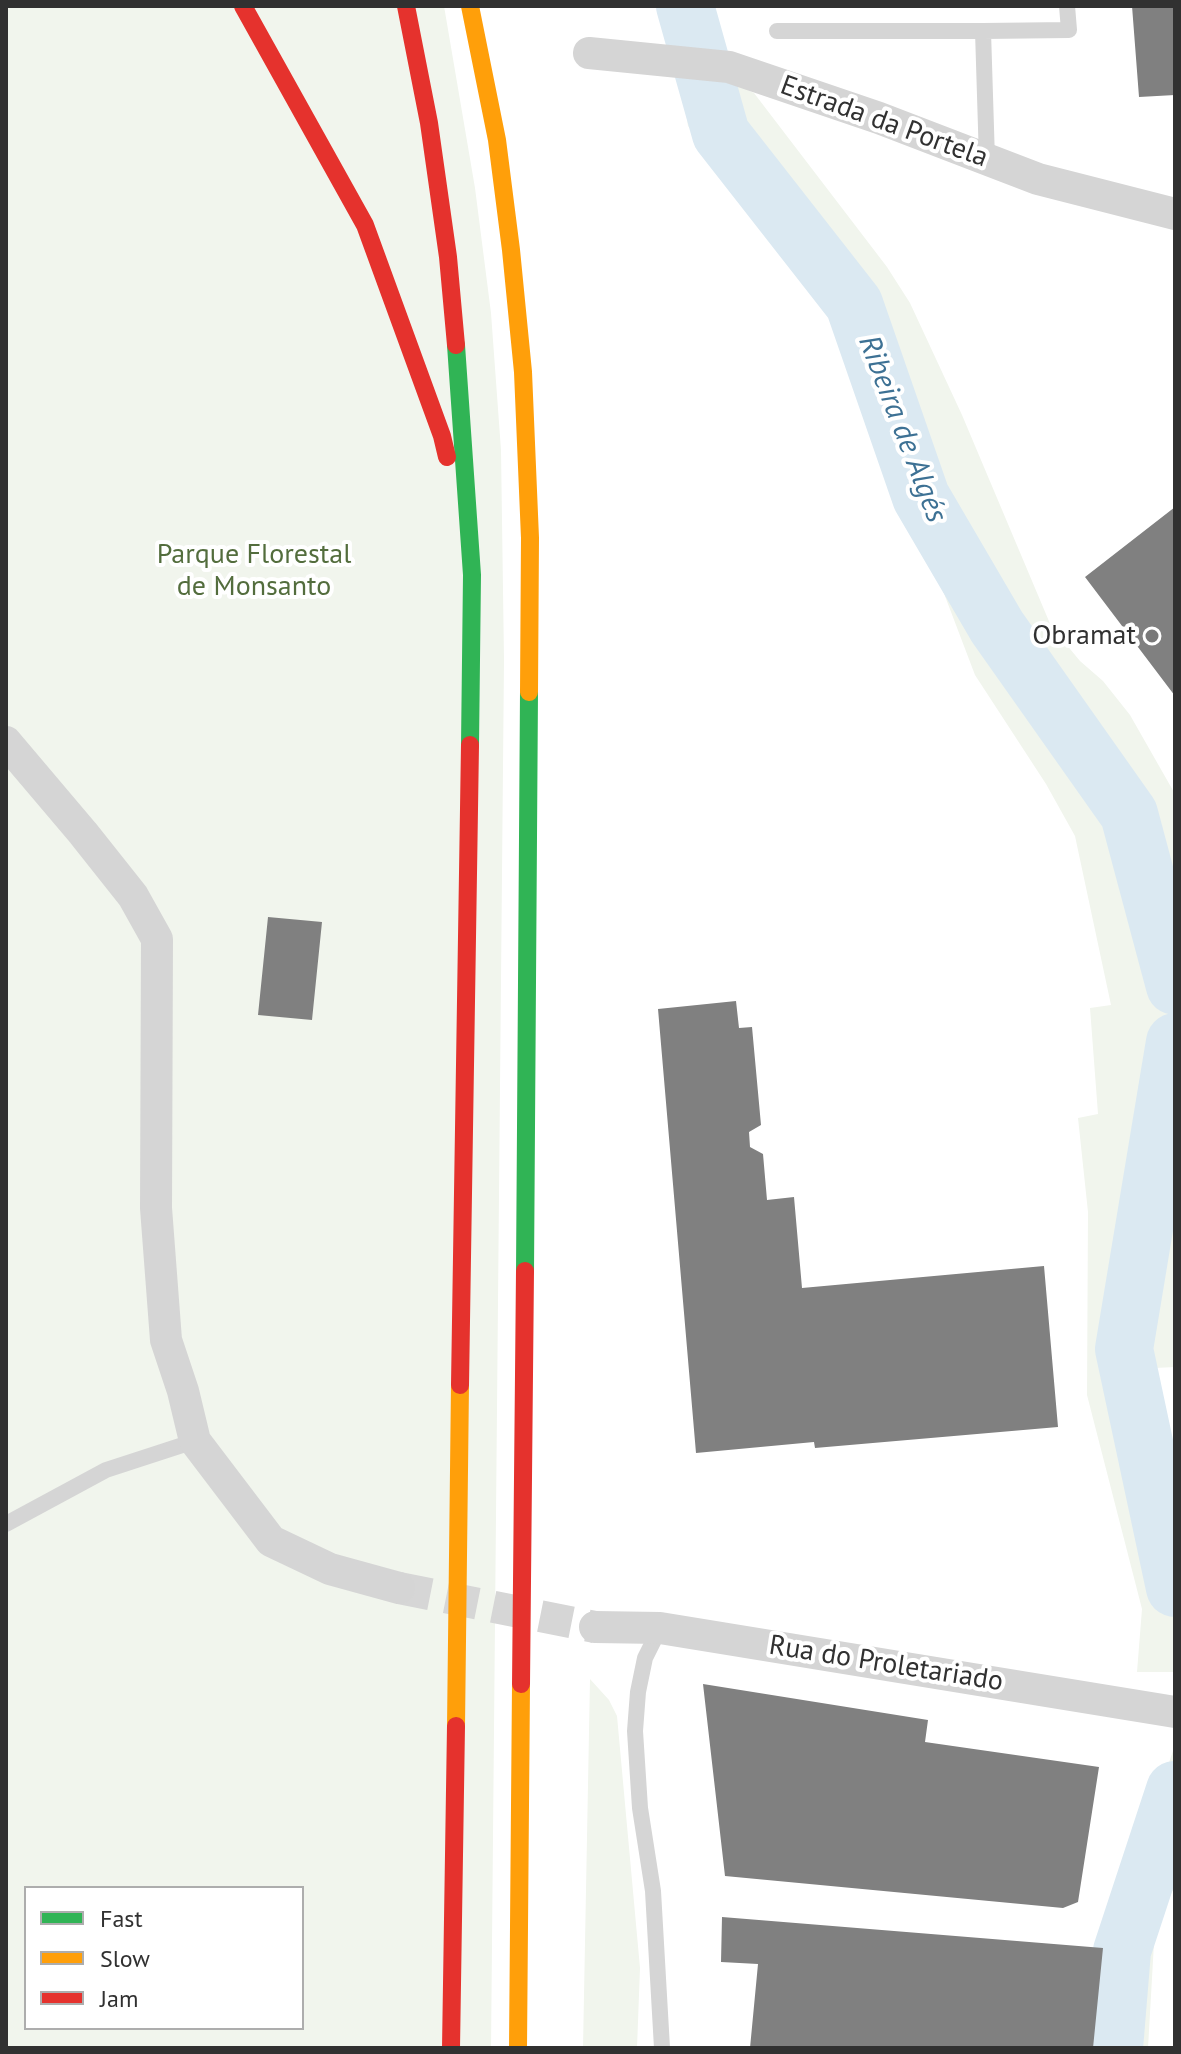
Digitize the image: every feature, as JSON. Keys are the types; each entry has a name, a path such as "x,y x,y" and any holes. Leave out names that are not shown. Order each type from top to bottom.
{"highway":[{"path":"243,6 365,225 442,436 470,543"},
{"path":"406,6 442,206 455,327 472,575 451,2048"},
{"path":"470,6 497,140 517,305 530,538 518,2048"}],"street":[{"name":"Estrada da Portela","path":"589,53 729,67 879,118 1038,179 1175,214"},
{"path":"6,742 133,896 157,939 156,1208 166,1340 195,1441 271,1541 330,1569 399,1588"},
{"name":"Rua do Proletariado","path":"595,1627 660,1628 1172,1712"}],"lane":[{"path":"777,31 1069,30 1067,6"},
{"path":"983,31 987,160"},
{"path":"6,1524 106,1470 195,1441"},
{"path":"660,1628 645,1658 635,1731 640,1808 653,1891 662,2048"}],"green space":[{"name":"Parque Florestal de Monsanto","path":"6,6 444,6 475,188 491,313 501,450 504,660 491,2048 6,2048"},
{"path":"674,6 705,6 713,44 680,39"},
{"path":"680,72 729,81 754,93 887,267 910,303 962,415 1051,626 1130,715 1175,794 1175,1367 1155,1368 1175,1461 1175,1672 1137,1672 1142,1609 1087,1395 1088,1212 1078,1118 1098,1114 1090,1008 1111,1005 1075,836 1046,784 975,675 940,583 894,494 828,311 688,126"},
{"path":"590,1679 609,1700 617,1716 640,1968 637,2048 583,2048"},
{"path":"1175,1745 1175,1886 1154,1943 1148,2048 1093,2048 1106,1927"}],"building":[{"path":"1132,6 1175,6 1175,95 1139,97"},
{"name":"Obramat","path":"1175,507 1175,696 1085,577"},
{"path":"268,917 322,922 312,1020 258,1015"},
{"path":"736,1001 739,1028 752,1027 761,1125 749,1132 750,1147 763,1154 767,1200 794,1197 802,1288 1044,1266 1058,1427 815,1448 814,1442 696,1453 658,1009"},
{"path":"703,1684 928,1720 925,1742 1099,1767 1078,1902 1063,1908 725,1876"},
{"path":"722,1917 1103,1948 1093,2048 750,2048 758,1964 721,1962"}],"waterway":[{"name":"Ribeira de Algés","path":"685,6 721,134 854,304 921,497 997,627 1129,814 1175,986"},
{"name":"Ribeira de Algés","path":"1175,1042 1124,1349 1175,1588"},
{"name":"Ribeira de Algés","path":"1114,2048 1122,1951 1175,1790"}],"tunnel":[{"path":"399,1588 595,1627"}],"traffic: fast":[{"path":"456,345 472,575 470,745"},
{"path":"525,1271 529,692"}],"traffic: slow":[{"path":"470,6 497,140 523,372 530,538 529,692"},
{"path":"456,1726 460,1385"},
{"path":"518,2048 521,1684"}],"traffic: jam":[{"path":"243,6 365,225 447,457"},
{"path":"406,6 429,123 448,257 456,345"},
{"path":"460,1385 470,745"},
{"path":"521,1684 525,1271"},
{"path":"451,2048 456,1726"}],"place":[{"name":"Obramat","path":"1152,636"}]}
